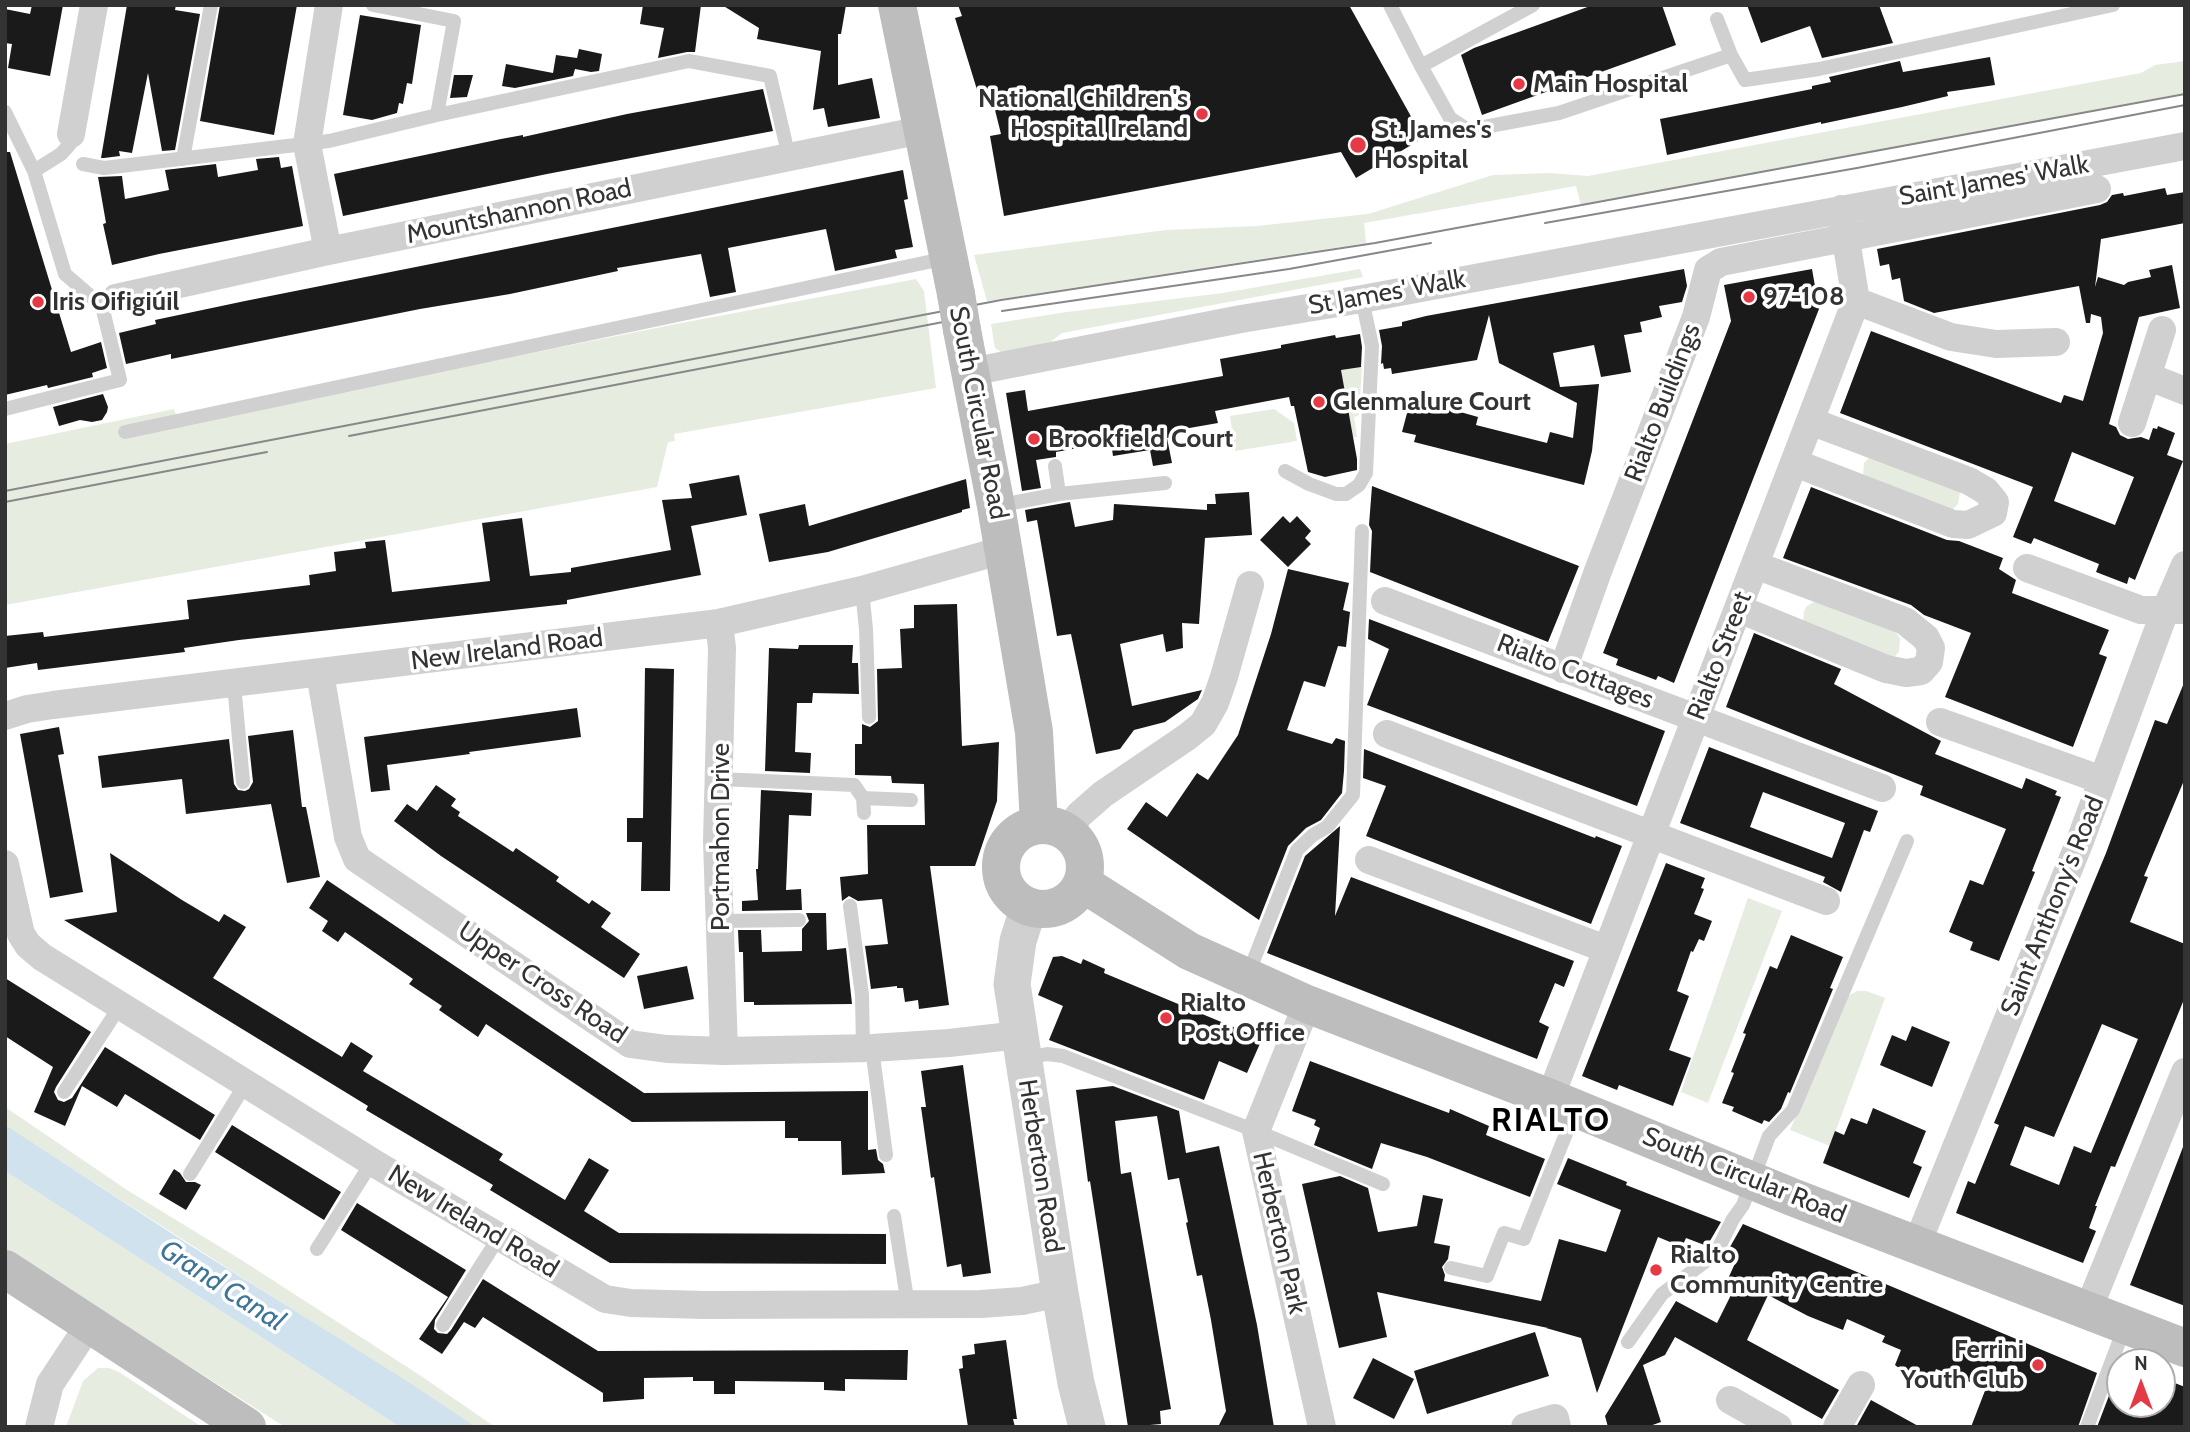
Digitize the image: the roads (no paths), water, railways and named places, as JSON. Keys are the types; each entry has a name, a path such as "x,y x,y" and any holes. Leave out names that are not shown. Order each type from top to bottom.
{"main road":[{"name":"South Circular Road","path":"897,5 996,506 1053,828"},
{"path":"1028,827 1053,828 1082,850 1086,869 1083,883 1071,899 1063,904 1044,908 1029,906 1019,901 1006,887 1002,872 1004,850 1014,836 1028,827"},
{"name":"South Circular Road","path":"1083,883 1189,951 1307,1004 2185,1348"},
{"path":"5,1269 247,1427"}],"street":[{"path":"71,134 94,5"},
{"path":"328,251 307,144 329,5"},
{"name":"Mountshannon Road","path":"109,302 328,251 922,130"},
{"name":"Saint James' Walk","path":"1804,216 1844,223 2185,146"},
{"path":"1844,223 2097,189"},
{"name":"St James' Walk","path":"967,354 1241,319 1362,299 1804,216"},
{"name":"Rialto Street","path":"1563,1104 1606,949 1856,301 1844,223"},
{"name":"Rialto Buildings","path":"1563,668 1696,317 1708,270 1721,262 1844,223"},
{"path":"1856,301 1951,337 1996,344 2056,342"},
{"path":"2132,423 2162,330"},
{"path":"2147,376 2185,391"},
{"path":"1795,463 1953,524 1968,525 1993,513 1994,502 1986,491 1969,481 1811,421"},
{"name":"New Ireland Road","path":"5,716 53,705 719,623 862,590 1003,550"},
{"path":"1738,609 1886,669 1906,673 1921,671 1929,662 1930,648 1926,638 1905,621 1755,565"},
{"name":"Saint Anthony's Road","path":"1917,1244 2102,780 2175,611 2185,565"},
{"path":"2028,568 2141,610 2175,611"},
{"path":"1053,828 1079,815 1103,794 1203,724 1215,703 1224,677 1250,585"},
{"name":"Rialto Cottages","path":"1385,601 1882,788"},
{"name":"Portmahon Drive","path":"719,623 722,648 717,841 724,1051"},
{"name":"Upper Cross Road","path":"320,673 348,837 357,859 630,1044 667,1049 724,1051 949,1043 1021,1047"},
{"path":"1940,722 2102,780"},
{"path":"1387,734 1826,901"},
{"path":"1370,860 1606,949"},
{"name":"New Ireland Road","path":"5,864 17,923 28,945 41,957 372,1162 605,1299 631,1303 705,1306 908,1305 1022,1301 1060,1293"},
{"name":"Herberton Road","path":"1029,906 1018,941 1012,984 1060,1293 1087,1427"},
{"name":"Herberton Park","path":"1307,1004 1256,1131 1322,1427"},
{"path":"2088,1310 2185,1072"},
{"path":"39,1427 50,1384 89,1325"},
{"path":"1838,1427 1861,1385"},
{"path":"1730,1400 1778,1427"},
{"path":"1525,1427 1555,1418 1558,1427"}],"lane":[{"path":"183,159 211,5"},
{"path":"373,5 454,21 437,115"},
{"path":"1390,5 1450,118 1468,130 1559,113 1731,55"},
{"path":"1421,66 1533,5"},
{"path":"1717,19 1731,55 1745,80 1819,69 2113,5"},
{"path":"83,164 104,168 307,144 689,61 770,76 789,157"},
{"path":"5,112 34,171 65,274 109,302 120,380 5,409"},
{"path":"34,171 61,154 69,144 71,134"},
{"path":"125,432 952,276"},
{"path":"1285,471 1336,494 1346,494 1359,485 1366,473 1372,346 1362,299"},
{"path":"1055,466 1059,494"},
{"path":"996,506 1059,494 1165,483"},
{"path":"1246,978 1297,850 1313,835 1327,827 1353,794 1362,531"},
{"path":"862,590 869,717"},
{"path":"234,684 243,782"},
{"path":"720,779 854,785 864,806 911,800"},
{"path":"1628,1342 1662,1294 1710,1258 1743,1205 1769,1136 1793,1110 1907,841"},
{"path":"850,906 867,1048 886,1156"},
{"path":"719,920 799,920"},
{"path":"64,1092 120,1006"},
{"path":"1021,1047 1063,1056 1383,1184"},
{"path":"190,1174 246,1083"},
{"path":"1451,1268 1487,1276 1504,1233 1524,1239 1563,1104"},
{"path":"317,1249 372,1162"},
{"path":"894,1216 908,1305"},
{"path":"443,1325 499,1237"},
{"path":"2087,1427 2125,1325"}],"water":[{"name":"Grand Canal","path":"5,1125 476,1427 400,1427 5,1171"}],"tram line":[{"path":"5,491 1001,300 1375,243 2185,94"},
{"path":"1545,223 1857,168 2185,105"},
{"path":"1002,311 1289,269 1431,243"},
{"path":"349,436 964,318"},
{"path":"5,502 267,452"}],"place":[{"name":"Main Hospital","path":"1519,84"},
{"name":"National Children's Hospital Ireland","path":"1202,114"},
{"name":"St. James's Hospital","path":"1358,145"},
{"name":"97-108","path":"1749,297"},
{"name":"Iris Oifigiúil","path":"38,302"},
{"name":"Glenmalure Court","path":"1319,402"},
{"name":"Brookfield Court","path":"1034,439"},
{"name":"Rialto Post Office","path":"1166,1018"},
{"name":"Rialto Community Centre","path":"1656,1270"},
{"name":"Ferrini Youth Club","path":"2038,1365"}],"district":[{"name":"RIALTO","path":"1551,1121"}]}
